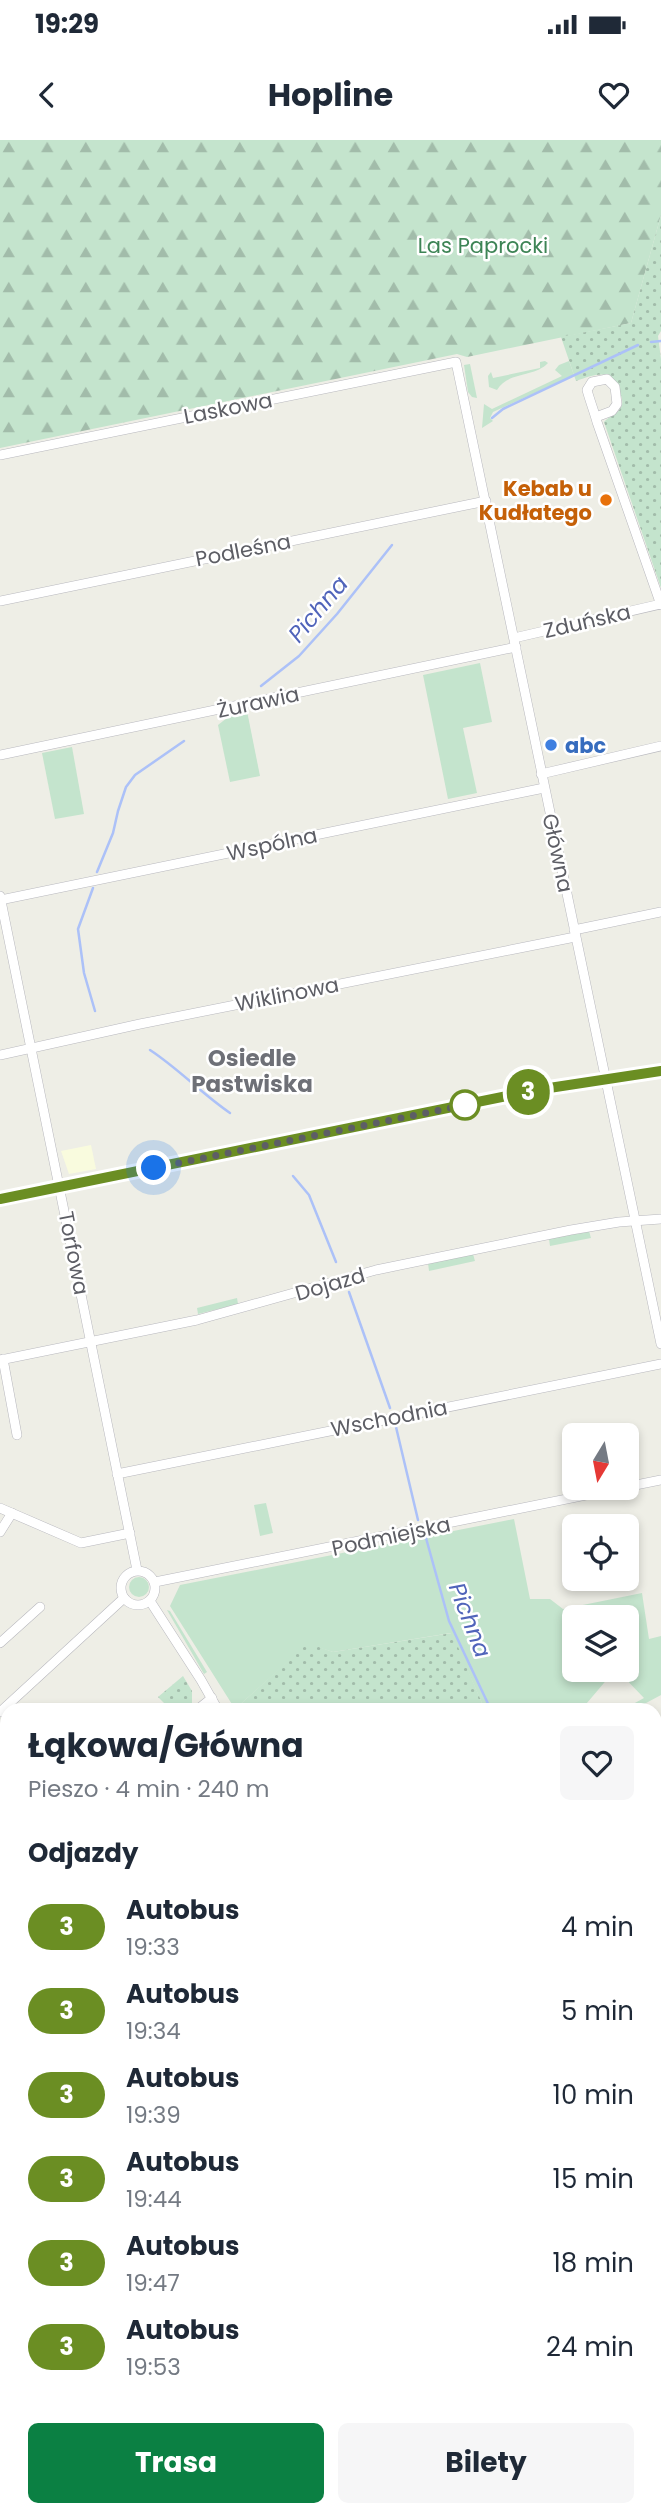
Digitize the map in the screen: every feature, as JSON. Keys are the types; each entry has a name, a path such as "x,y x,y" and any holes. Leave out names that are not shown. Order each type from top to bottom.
{"street":[{"name":"Laskowa","path":"0,455 456,362"},
{"name":"Główna","path":"456,362 661,1345"},
{"path":"596,417 661,605"},
{"name":"Podleśna","path":"0,601 486,501"},
{"name":"Zduńska","path":"515,642 661,605"},
{"name":"Żurawia","path":"0,755 515,642"},
{"path":"541,774 661,746"},
{"name":"Wspólna","path":"0,899 544,788"},
{"name":"Torfowa","path":"0,899 61,1187 137,1570"},
{"name":"Wiklinowa","path":"0,1055 575,933 661,912"},
{"path":"0,1199 536,1090 661,1071"},
{"name":"Dojazd","path":"1,1359 197,1320 376,1270 571,1230 619,1222 661,1219"},
{"path":"1,1359 17,1435"},
{"name":"Wschodnia","path":"117,1474 661,1364"},
{"name":"Podmiejska","path":"155,1582 661,1480"},
{"path":"0,1508 81,1543 130,1533"},
{"path":"0,1532 12,1513"},
{"path":"137,1570 148,1573 155,1582 155,1592 145,1604 134,1605 124,1598 121,1588 124,1578 137,1570"},
{"path":"10,1703 124,1598"},
{"path":"150,1601 214,1703"},
{"path":"0,1643 40,1607"},
{"path":"206,1703 212,1698"}],"shaded area":[{"path":"91,1145 96,1169 69,1174 61,1151"}],"green space":[{"name":"Las Paprocki","path":"0,140 661,140 661,215 631,323 467,357 457,354 0,448"},
{"path":"661,215 661,331 658,336 661,359 661,588 604,422 621,407 619,390 607,375 576,381 561,337 631,323"},
{"path":"569,361 574,375 493,412 490,418 493,421 482,428 484,404 492,409 562,376 555,370"},
{"path":"540,362 548,363 542,368 514,377 497,390 489,387 488,376 491,372 493,378 540,368"},
{"path":"470,364 477,398 468,392 464,365"},
{"path":"480,663 492,722 463,728 477,793 448,799 423,675"},
{"path":"247,711 260,776 230,782 218,725 232,714"},
{"path":"72,747 84,814 55,819 42,753"},
{"path":"589,1231 591,1238 550,1246 549,1239"},
{"path":"473,1254 475,1261 429,1271 428,1263"},
{"path":"237,1298 238,1304 198,1314 197,1308"},
{"path":"266,1503 273,1533 260,1536 254,1505"},
{"path":"514,1519 530,1599 550,1599 562,1608 562,1682 605,1682 587,1703 482,1703 451,1633 333,1652 308,1644 242,1703 231,1703 170,1606 180,1585"},
{"path":"139,1577 146,1580 149,1587 146,1594 139,1597 132,1594 129,1587 132,1580"},
{"path":"642,1593 649,1639 661,1636 661,1695 646,1703 635,1703 644,1698 629,1682 639,1682 639,1605 583,1605"},
{"path":"167,1610 207,1672 204,1674"},
{"path":"452,1633 482,1703 242,1703 308,1643 333,1652"},
{"path":"183,1676 192,1691 192,1703 164,1703 158,1697"}],"waterway":[{"path":"651,342 661,341"},
{"name":"Pichna","path":"492,418 503,409 638,345"},
{"name":"Pichna","path":"261,686 299,656 337,614 392,545"},
{"name":"Pichna","path":"97,872 113,833 126,787 135,775 184,741"},
{"name":"Pichna","path":"93,888 78,929 84,973 95,1011"},
{"name":"Pichna","path":"150,1050 230,1113"},
{"name":"Pichna","path":"293,1176 309,1195 336,1262"},
{"name":"Pichna","path":"349,1292 390,1408"},
{"name":"Pichna","path":"396,1427 418,1520"},
{"name":"Pichna","path":"426,1538 449,1621 488,1703"}],"bus line":[{"name":"3","path":"0,1199 536,1090 661,1071"}],"place":[{"name":"Kebab u Kudłatego","path":"606,500"},
{"name":"abc","path":"551,745"}],"district":[{"name":"Osiedle Pastwiska","path":"252,1071"}],"route":[{"path":"154,1168 465,1105"}]}
